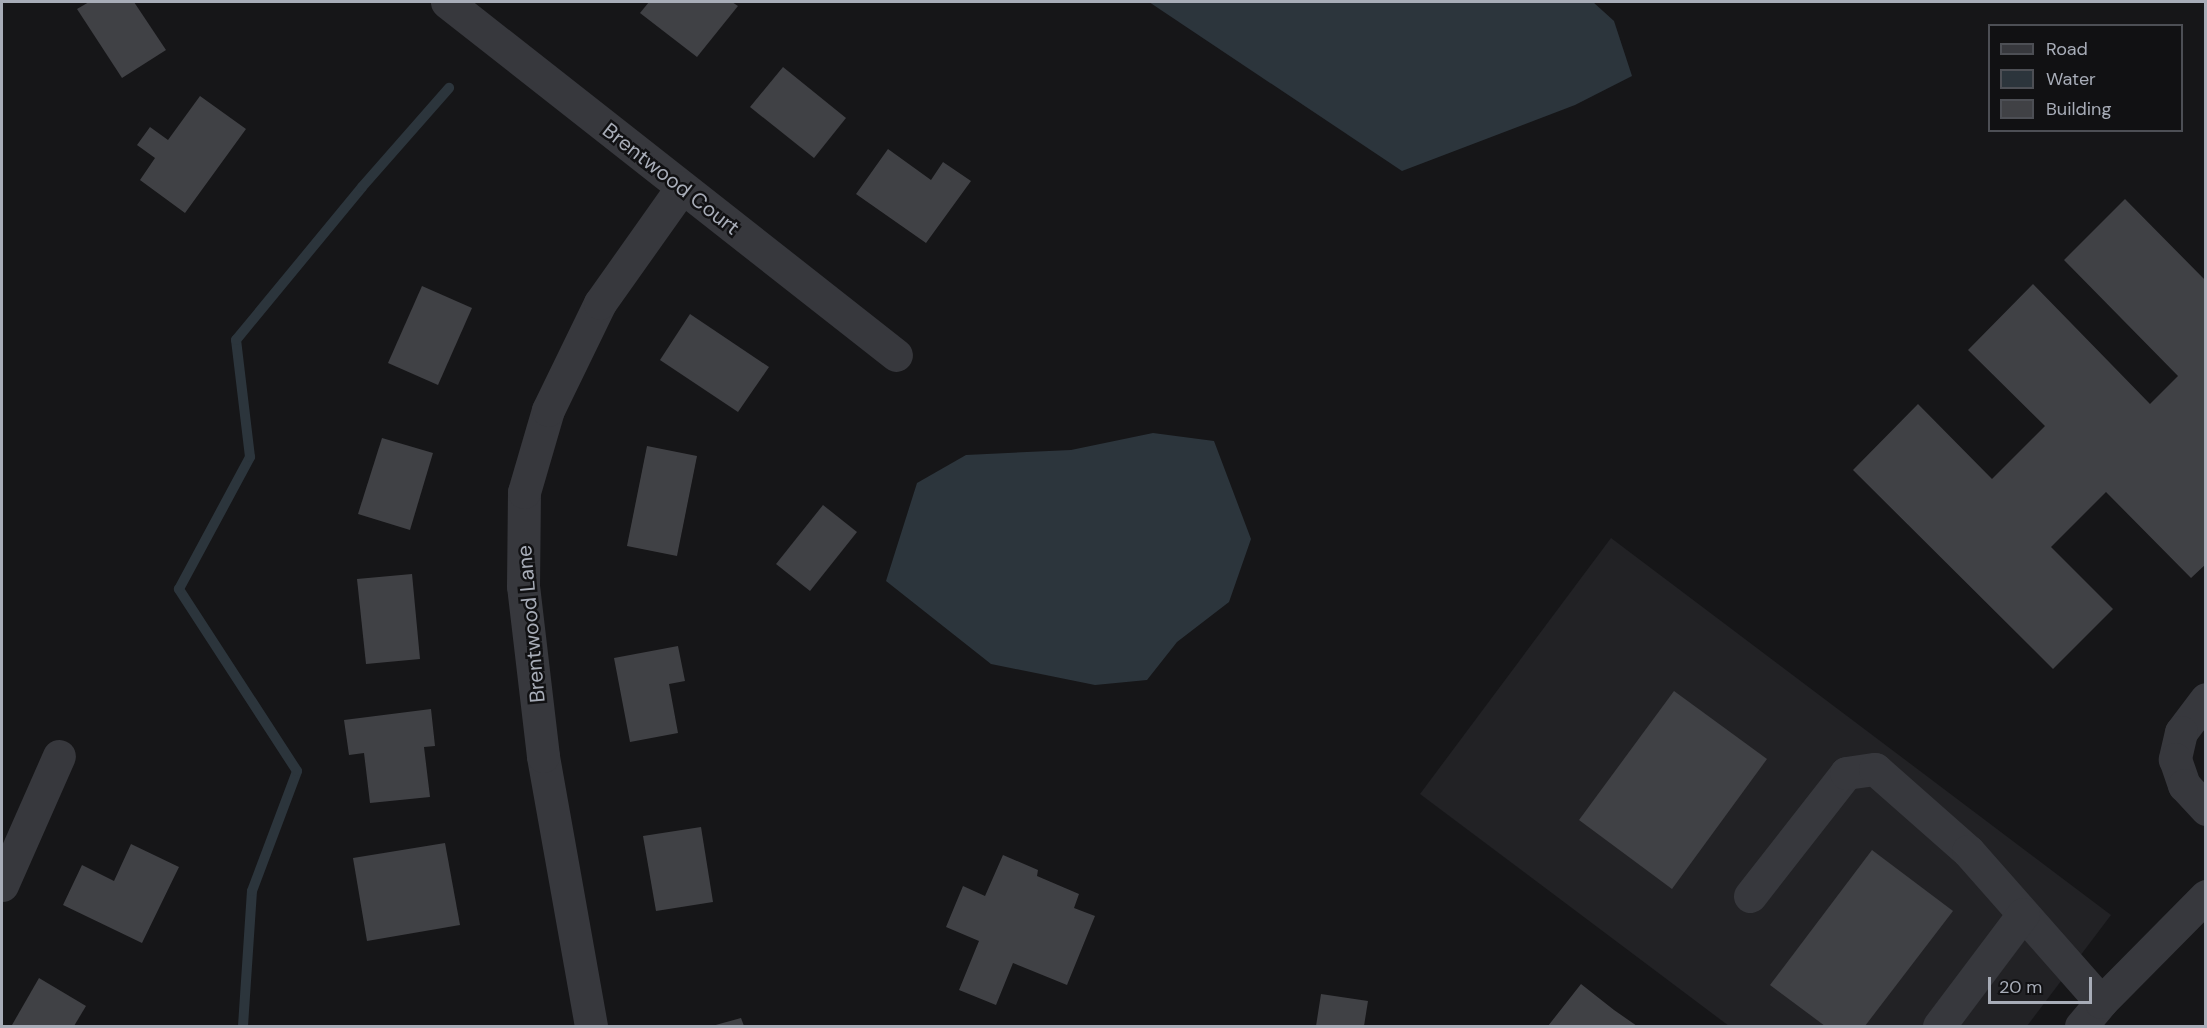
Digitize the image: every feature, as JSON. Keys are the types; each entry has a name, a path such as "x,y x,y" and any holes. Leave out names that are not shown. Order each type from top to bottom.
{"street":[{"name":"Brentwood Court","path":"447,2 896,355"},
{"name":"Brentwood Lane","path":"591,1026 543,756 524,586 524,492 548,410 600,303 682,187"},
{"path":"2205,699 2181,732 2175,759 2184,785 2205,809"},
{"path":"2,885 59,756"},
{"path":"1750,896 1846,773 1875,769 1968,851 2023,914 2091,1014 2205,896"},
{"path":"1939,1026 2023,914"}],"shaded area":[{"path":"1611,538 2111,915 2027,1026 1729,1026 1420,794"}],"water":[{"path":"1149,2 1593,2 1614,21 1632,76 1575,105 1402,171"},
{"path":"1153,433 1214,441 1251,539 1229,602 1177,642 1147,680 1095,685 991,664 886,581 917,483 966,455 1071,450"}],"building":[{"path":"89,2 134,2 166,50 122,78 77,9"},
{"path":"649,2 732,2 738,6 697,57 640,13"},
{"path":"783,67 846,118 814,158 750,107"},
{"path":"200,96 246,129 185,213 140,180 155,158 137,145 150,127 168,140"},
{"path":"888,149 931,180 943,162 971,181 926,243 856,194"},
{"path":"2125,199 2206,281 2206,564 2191,578 2106,492 2051,547 2113,609 2053,669 1853,470 1918,404 1992,479 2045,426 1968,350 2033,284 2150,404 2178,376 2064,260"},
{"path":"422,286 472,308 438,385 388,363"},
{"path":"690,314 769,367 738,412 660,360"},
{"path":"382,438 433,453 410,530 358,514"},
{"path":"647,446 697,456 677,556 627,546"},
{"path":"823,505 857,532 810,591 776,564"},
{"path":"412,574 420,659 366,664 357,579"},
{"path":"678,646 685,681 669,684 678,733 630,742 614,658"},
{"path":"1674,691 1767,759 1672,889 1579,820"},
{"path":"431,709 435,746 424,747 430,797 370,803 364,753 349,755 344,720"},
{"path":"701,827 713,902 656,911 643,836"},
{"path":"445,843 460,925 367,941 353,858"},
{"path":"131,844 179,867 142,943 63,905 82,865 114,881"},
{"path":"1872,850 1953,911 1865,1026 1825,1026 1770,985"},
{"path":"1003,855 1038,870 1037,876 1079,894 1074,908 1095,916 1067,985 1013,963 996,1005 959,990 979,941 946,927 963,886 985,896"},
{"path":"39,978 86,1006 74,1026 12,1025"},
{"path":"1581,984 1614,1010 1637,1026 1548,1026"},
{"path":"1321,994 1368,1001 1364,1026 1316,1026"},
{"path":"741,1018 744,1026 712,1026"}],"waterway":[{"path":"243,1026 252,891 297,771 179,589 250,457 236,340 362,187 449,88"}]}
